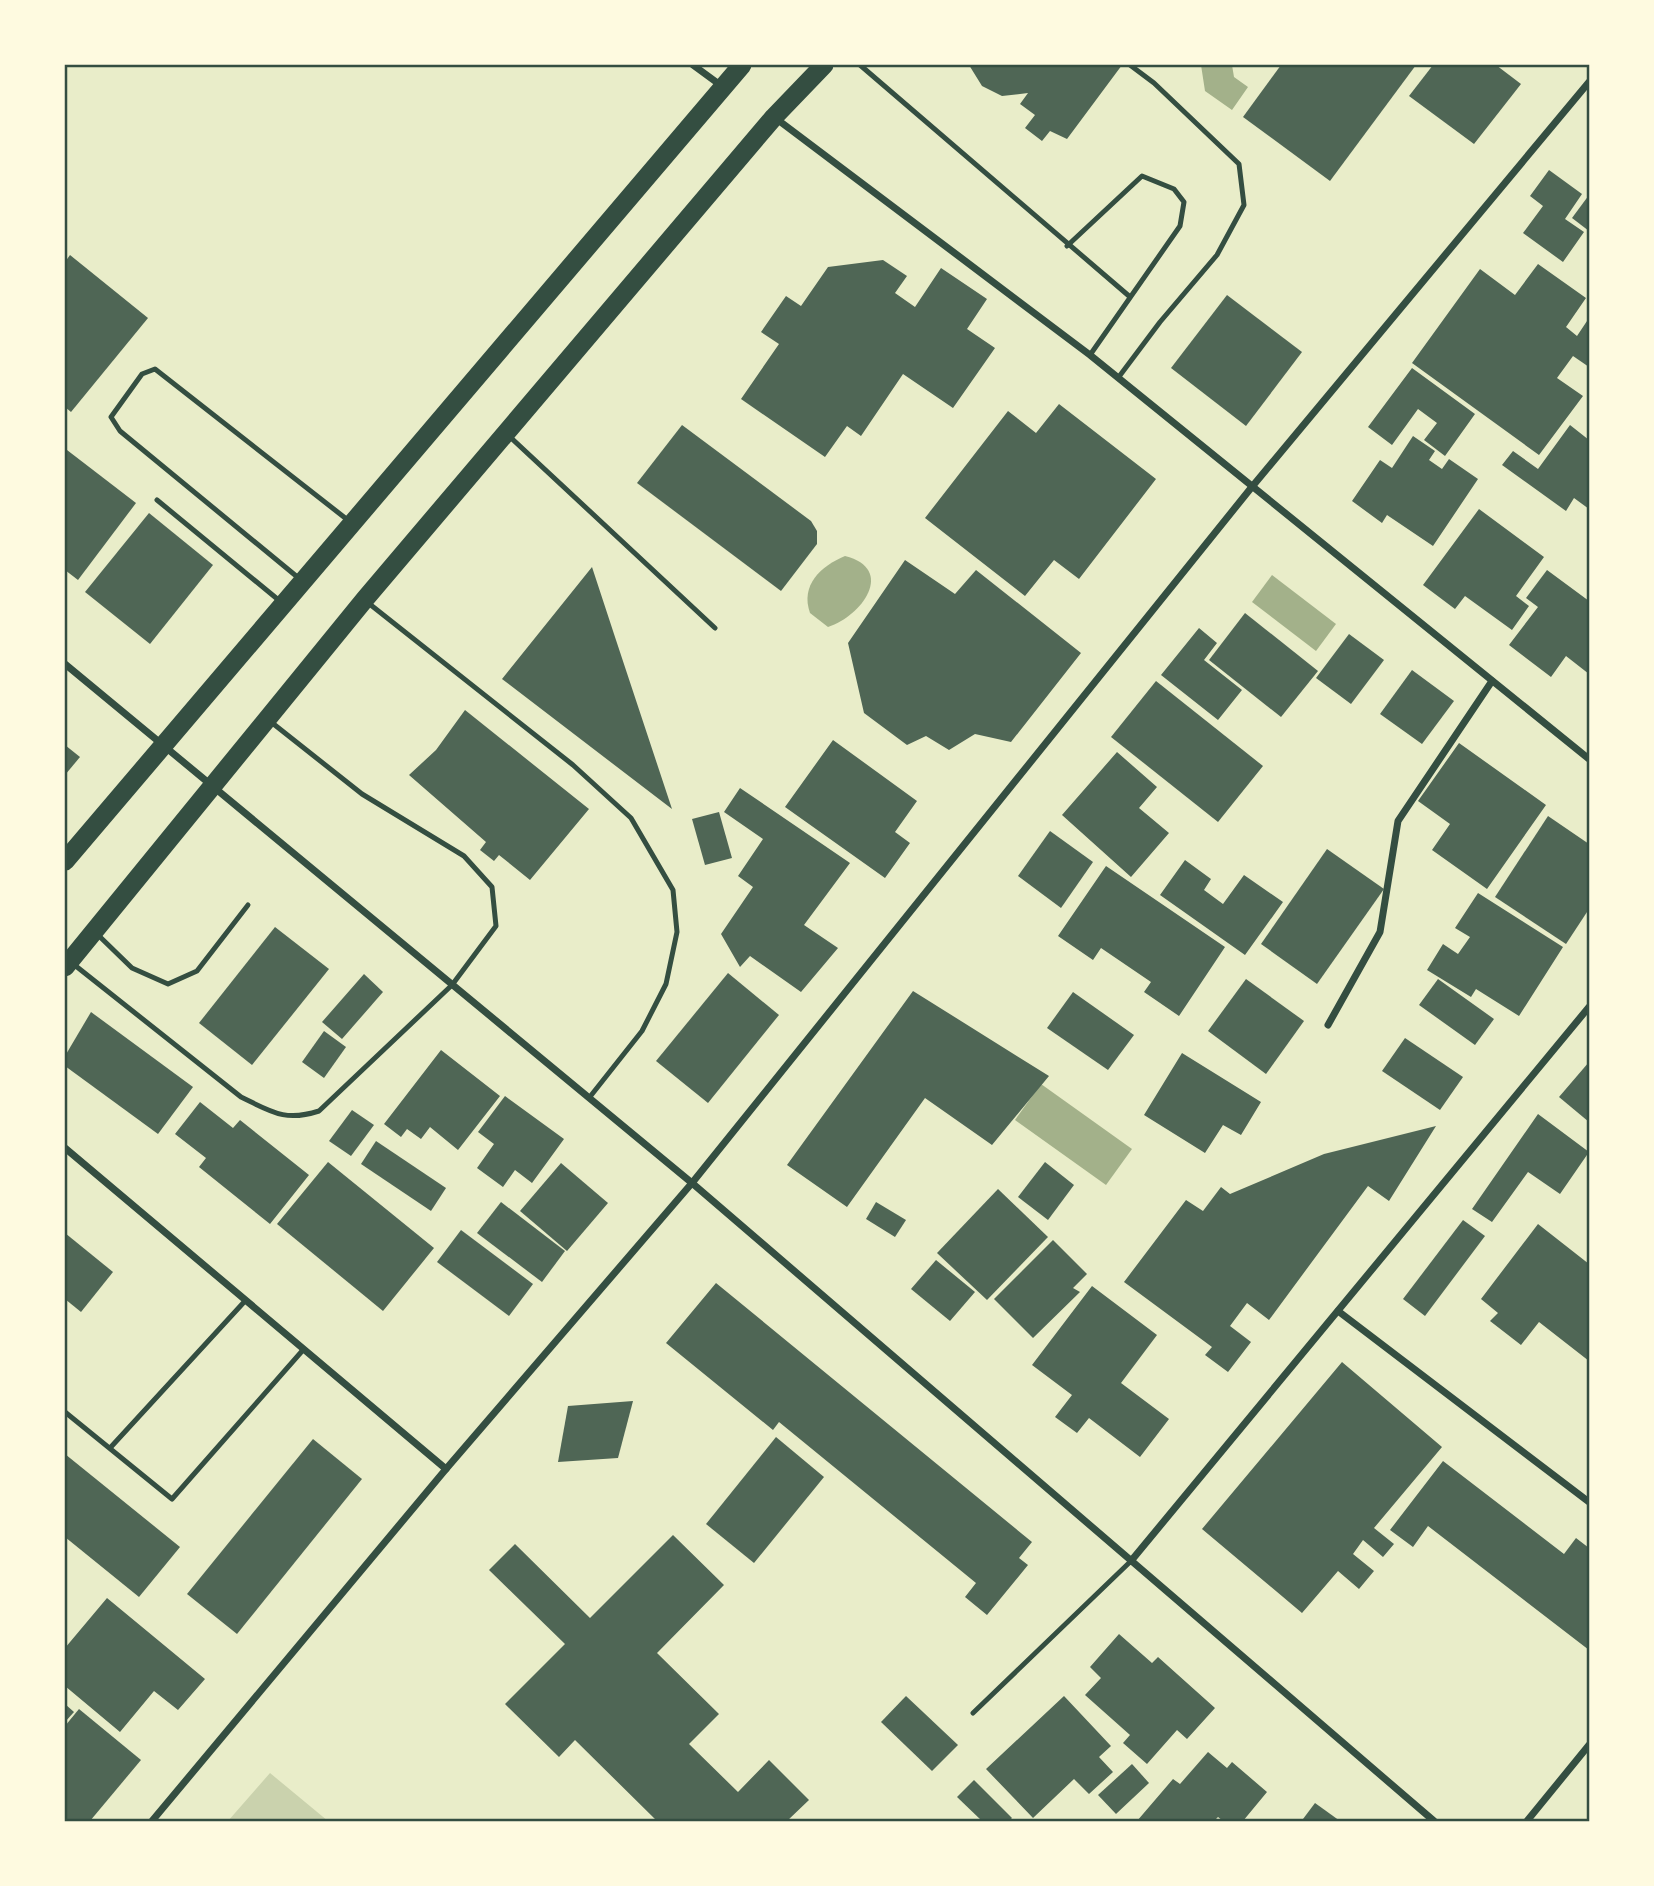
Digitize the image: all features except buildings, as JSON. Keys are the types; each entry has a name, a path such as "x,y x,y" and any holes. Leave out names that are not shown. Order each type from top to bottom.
{"highway":[{"path":"65,861 743,65"},
{"path":"67,964 365,599 774,117 824,65"}],"street":[{"path":"693,65 723,88"},
{"path":"152,1821 446,1469 692,1183 1251,488 1589,82"},
{"path":"774,117 1090,355 1589,759"},
{"path":"65,664 692,1183 1434,1821"},
{"path":"1328,1025 1380,932 1398,821 1492,681"},
{"path":"1131,1561 1589,1007"},
{"path":"65,1148 446,1469"},
{"path":"1338,1311 1589,1502"},
{"path":"1527,1821 1589,1745"}],"lane":[{"path":"860,65 1067,246 1129,296"},
{"path":"1118,378 1160,322 1217,255 1244,205 1239,164 1154,83 1130,65"},
{"path":"1067,246 1142,176 1174,189 1184,202 1181,226 1129,296 1090,355"},
{"path":"302,581 120,431 111,417 142,374 155,369 352,523"},
{"path":"506,433 715,628"},
{"path":"157,500 284,604"},
{"path":"365,599 573,765 631,818 673,890 677,932 667,984 642,1031 589,1098"},
{"path":"67,964 242,1097 273,1112 297,1118 319,1111 340,1093 452,985 496,926 492,887 464,856 362,793 267,719"},
{"path":"93,931 132,968 168,984 197,971 248,905"},
{"path":"110,1448 245,1301"},
{"path":"65,1412 172,1499 303,1350"},
{"path":"973,1713 1131,1561"}],"shaded area":[{"path":"1201,65 1232,65 1234,77 1248,87 1232,110 1205,91"},
{"path":"845,556 860,562 869,571 871,581 862,603 841,621 828,627 810,613 810,585 828,565"},
{"path":"1272,575 1336,624 1316,651 1252,602"},
{"path":"1041,1084 1132,1149 1106,1185 1015,1120"},
{"path":"270,1773 328,1821 228,1821"}]}
